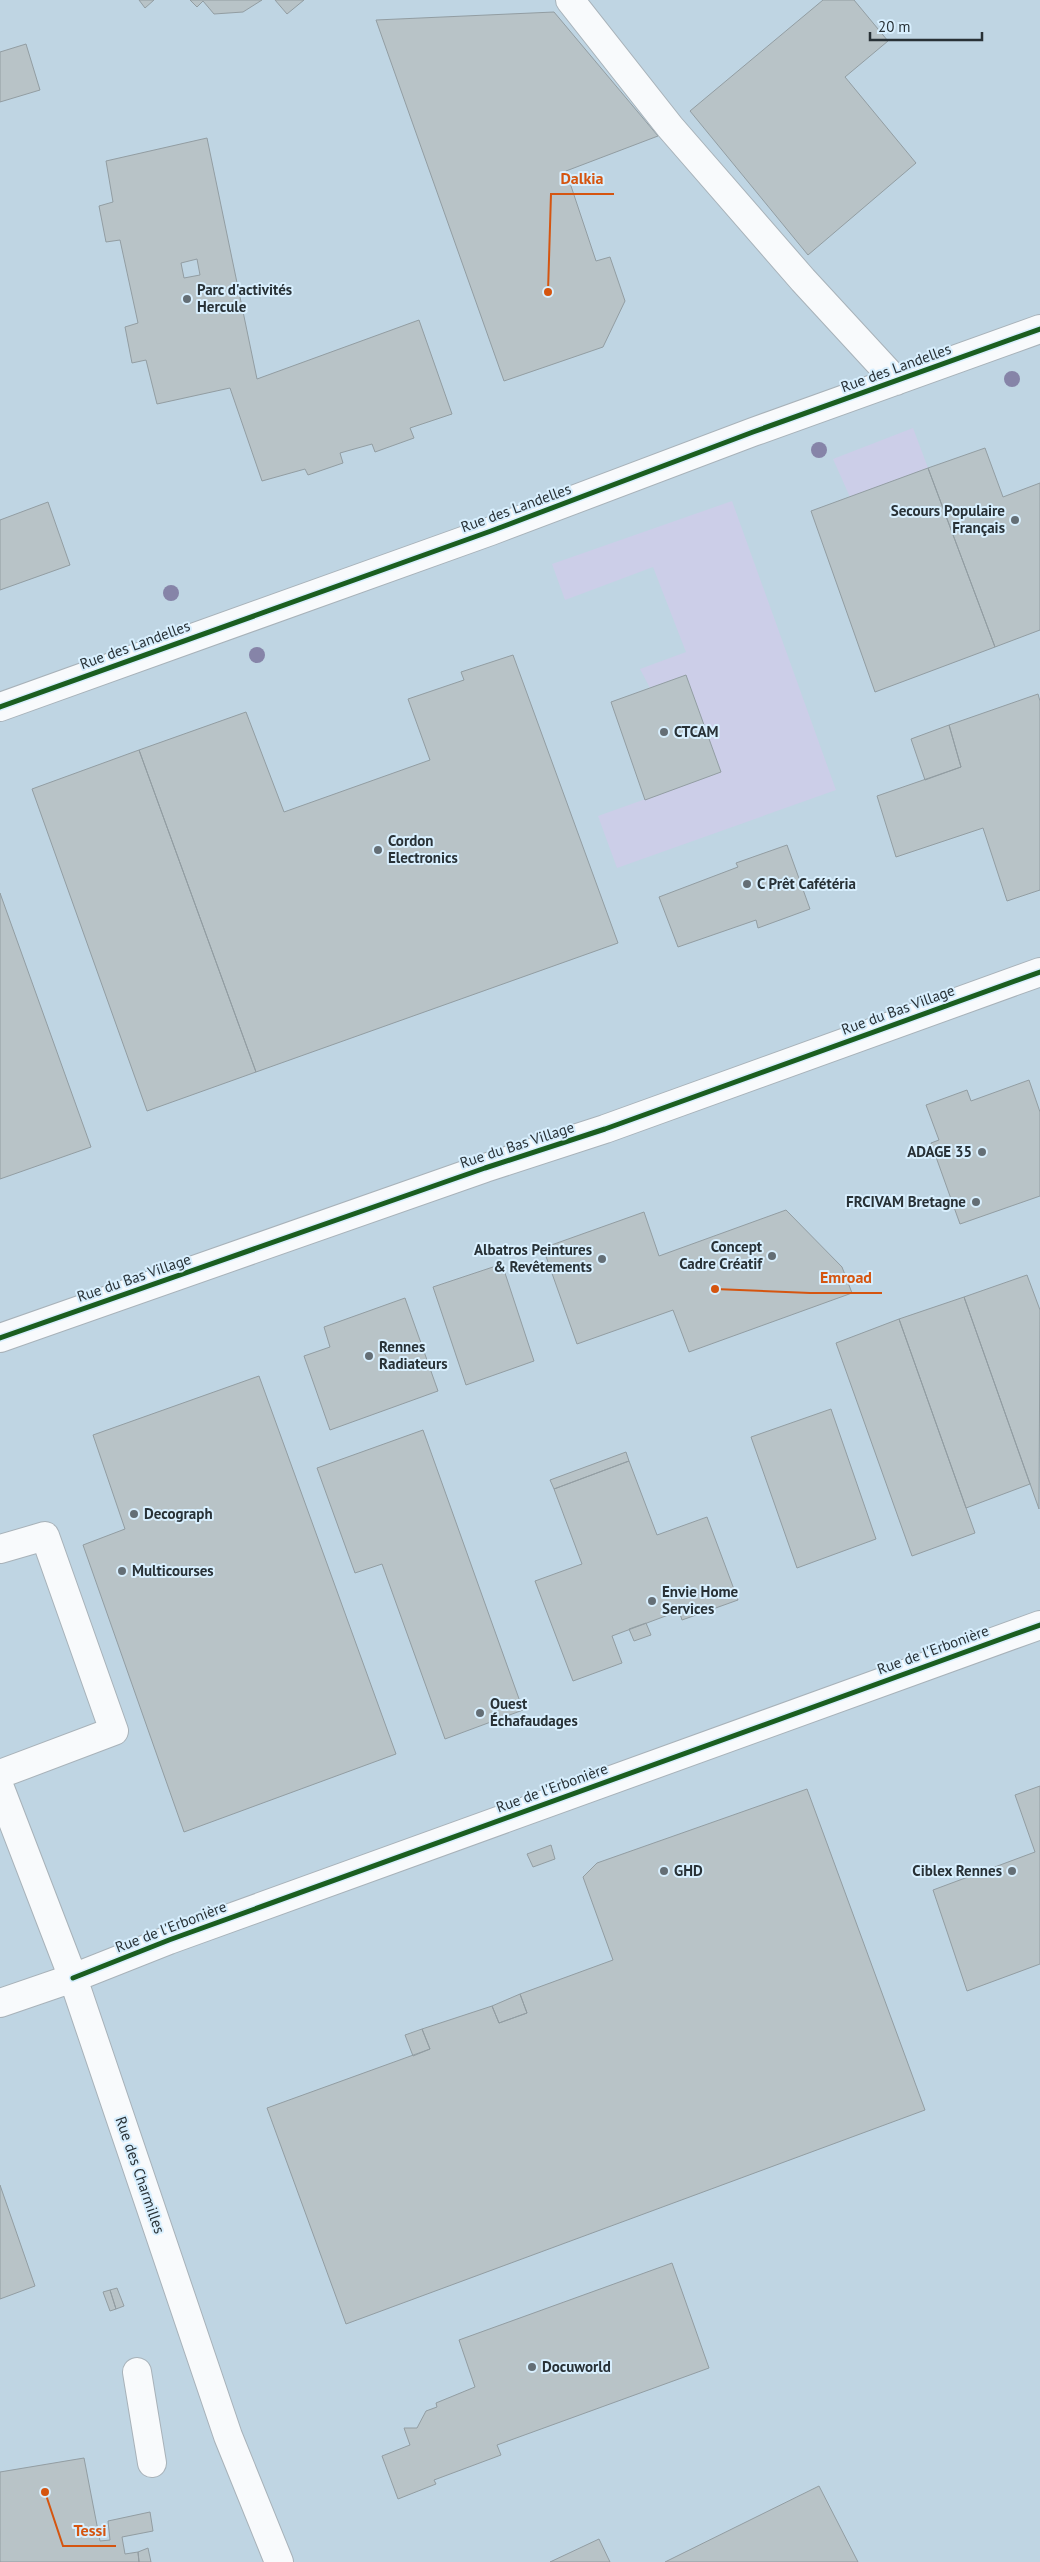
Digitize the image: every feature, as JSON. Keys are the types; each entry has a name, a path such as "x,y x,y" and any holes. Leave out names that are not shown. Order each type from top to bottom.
{"street":[{"path":"570,0 670,127 803,280 896,381"},
{"name":"Rue des Landelles","path":"0,707 504,526 1040,329"},
{"name":"Rue du Bas Village","path":"0,1338 448,1181 605,1129 1040,972"},
{"path":"0,1549 45,1536 114,1730 0,1774"},
{"name":"Rue de l'Erbonière","path":"0,2003 73,1978 168,1940 1040,1625"},
{"name":"Rue des Charmilles","path":"0,1788 73,1978 228,2436 279,2562"},
{"path":"137,2372 152,2463"}],"shaded area":[{"path":"0,0 1040,0 1040,2562 0,2562"},
{"path":"913,428 928,468 850,497 833,459"},
{"path":"732,501 836,790 617,868 598,816 721,772 686,675 650,688 640,669 686,652 653,567 565,600 552,564"}],"building":[{"path":"139,0 154,0 145,8"},
{"path":"190,0 262,0 243,12 214,14 203,1 197,7"},
{"path":"275,0 304,0 287,14"},
{"path":"823,0 854,0 888,41 845,77 916,163 808,255 690,111"},
{"path":"554,12 658,136 566,171 596,261 610,257 625,301 603,347 504,381 376,20"},
{"path":"26,44 40,90 0,102 0,52"},
{"name":"Parc d'activités Hercule","path":"207,138 257,379 419,320 452,414 410,428 414,438 375,452 372,444 340,453 343,463 308,475 305,469 262,481 230,388 157,404 146,360 132,363 125,327 138,323 120,240 106,242 99,206 113,202 106,161","holes":["197,259 200,275 184,278 181,263"]},
{"path":"985,448 1003,497 1040,483 1040,630 995,647 928,468"},
{"path":"928,468 995,647 875,692 811,511"},
{"path":"48,502 70,565 0,590 0,520"},
{"path":"513,655 618,943 256,1072 139,750 246,712 284,812 430,760 408,699 464,680 461,672"},
{"path":"686,675 721,772 645,800 611,702"},
{"path":"1038,694 1040,701 1040,890 1007,901 983,828 896,857 877,796 961,767 949,725"},
{"path":"949,725 961,767 925,780 911,739"},
{"path":"139,750 256,1072 147,1111 32,789"},
{"name":"C Prêt Cafétéria","path":"787,845 810,909 758,928 756,920 678,947 659,897 738,867 736,863"},
{"path":"0,893 91,1147 0,1179"},
{"path":"1029,1080 1040,1112 1040,1196 960,1224 931,1143 939,1140 926,1105 967,1090 971,1101"},
{"path":"786,1210 842,1267 852,1293 689,1352 673,1310 577,1344 543,1248 644,1212 659,1256"},
{"path":"502,1264 534,1361 466,1385 433,1287"},
{"path":"1027,1275 1040,1310 1039,1509 964,1297"},
{"path":"964,1297 1030,1484 966,1508 899,1319"},
{"path":"405,1298 438,1391 330,1430 304,1356 330,1347 324,1327"},
{"path":"899,1319 975,1533 912,1556 836,1343"},
{"path":"259,1376 396,1754 184,1832 83,1545 125,1529 93,1435"},
{"path":"831,1409 876,1539 797,1568 751,1437"},
{"path":"423,1430 523,1710 445,1739 382,1564 355,1573 317,1468"},
{"path":"626,1452 629,1461 554,1489 550,1480"},
{"path":"629,1461 657,1535 707,1517 738,1600 682,1620 679,1611 612,1636 622,1663 573,1681 535,1581 582,1564 554,1489"},
{"path":"646,1623 651,1635 634,1641 629,1629"},
{"name":"Ciblex Rennes","path":"1040,1786 1040,1964 967,1991 933,1890 1035,1852 1015,1795"},
{"path":"807,1789 925,2110 346,2324 267,2108 430,2049 422,2029 492,2006 499,2023 527,2013 520,1994 613,1960 583,1877 597,1863"},
{"path":"551,1845 555,1859 533,1867 527,1854"},
{"path":"520,1994 527,2013 499,2023 492,2006"},
{"path":"422,2029 430,2049 413,2056 405,2035"},
{"path":"0,2185 35,2286 0,2299"},
{"path":"672,2263 709,2368 497,2445 501,2455 434,2480 436,2484 398,2499 382,2456 410,2445 404,2428 417,2428 426,2411 437,2407 436,2403 475,2387 459,2340"},
{"path":"117,2288 124,2306 116,2309 110,2290"},
{"path":"110,2290 116,2309 110,2311 103,2292"},
{"path":"84,2458 100,2541 110,2540 108,2521 150,2512 153,2531 122,2537 125,2554 138,2552 139,2562 0,2562 0,2472"},
{"path":"819,2486 858,2562 665,2562"},
{"path":"599,2539 610,2562 550,2562"},
{"path":"148,2548 151,2562 139,2562 138,2552"}],"cycle path":[{"path":"0,707 491,531 753,432 1040,329"},
{"path":"0,1338 485,1168 605,1129 1040,972"},
{"path":"73,1978 169,1940 1040,1625"}],"place":[{"name":"Dalkia","path":"548,292"},
{"name":"Parc d'activités Hercule","path":"187,299"},
{"name":"Secours Populaire Français","path":"1015,520"},
{"name":"CTCAM","path":"664,732"},
{"name":"Cordon Electronics","path":"378,850"},
{"name":"C Prêt Cafétéria","path":"747,884"},
{"name":"ADAGE 35","path":"982,1152"},
{"name":"FRCIVAM Bretagne","path":"976,1202"},
{"name":"Concept Cadre Créatif","path":"772,1256"},
{"name":"Albatros Peintures & Revêtements","path":"602,1259"},
{"name":"Emroad","path":"715,1289"},
{"name":"Rennes Radiateurs","path":"369,1356"},
{"name":"Decograph","path":"134,1514"},
{"name":"Multicourses","path":"122,1571"},
{"name":"Envie Home Services","path":"652,1601"},
{"name":"Ouest Échafaudages","path":"480,1713"},
{"name":"GHD","path":"664,1871"},
{"name":"Ciblex Rennes","path":"1012,1871"},
{"name":"Docuworld","path":"532,2367"},
{"name":"Tessi","path":"45,2492"}]}
